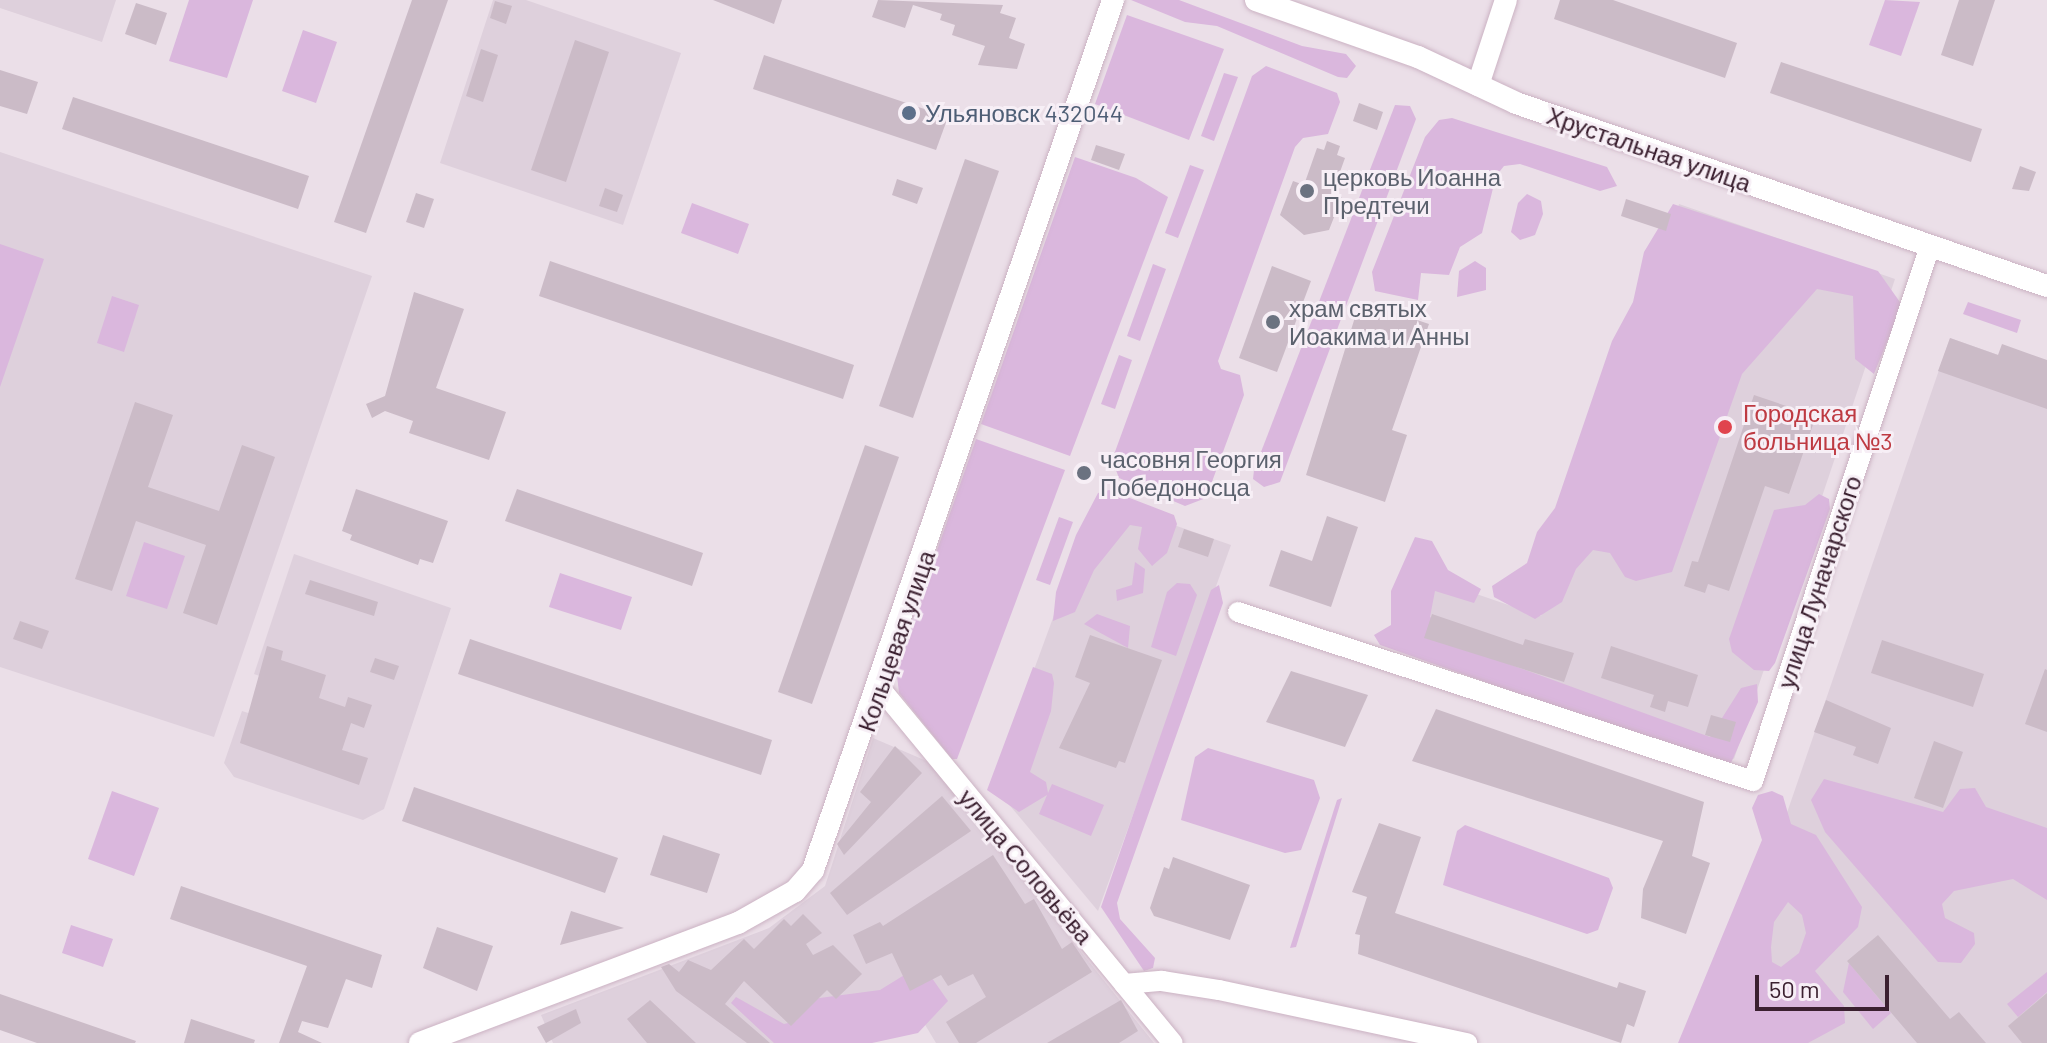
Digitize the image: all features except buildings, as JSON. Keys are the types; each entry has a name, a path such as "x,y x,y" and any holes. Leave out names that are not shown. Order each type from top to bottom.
{"street":[{"name":"Кольцевая улица","path":"420,1043 738,923 795,891 827,840 1113,0"},
{"name":"Хрустальная улица","path":"1256,0 1418,57 1478,85 2047,286"},
{"path":"1478,85 1506,0"},
{"name":"улица Луначарского","path":"1238,612 1753,781 1930,246"},
{"name":"улица Соловьёва","path":"880,688 1173,1043"},
{"path":"1124,984 1162,981 1219,990 1467,1043"}],"shaded area":[{"path":"0,0 116,0 102,42 0,8"},
{"path":"189,0 253,0 227,78 169,61"},
{"path":"493,0 526,0 681,53 623,225 440,163"},
{"path":"1131,0 1179,0 1302,46 1346,54 1356,66 1347,78 1338,77 1217,26 1185,22"},
{"path":"1885,0 1920,2 1901,56 1869,45"},
{"path":"1127,15 1224,49 1189,140 1095,104"},
{"path":"303,30 337,42 316,103 282,91"},
{"path":"1266,66 1337,93 1340,102 1328,134 1303,138 1295,147 1218,361 1221,369 1240,375 1244,395 1206,498 1185,506 1119,478 1112,460 1252,76"},
{"path":"1224,73 1238,77 1214,141 1201,136"},
{"path":"1395,105 1410,106 1416,119 1280,482 1264,487 1253,479 1254,470"},
{"path":"1452,118 1607,167 1617,186 1600,191 1520,164 1504,166 1496,176 1482,233 1460,247 1449,275 1421,273 1418,300 1375,291 1372,272 1425,137 1439,120"},
{"path":"0,152 372,276 214,737 0,667"},
{"path":"1075,157 1136,178 1168,197 1070,456 981,424"},
{"path":"1190,165 1204,170 1178,238 1165,233"},
{"path":"1527,194 1541,201 1543,214 1535,235 1520,240 1511,232 1518,203"},
{"path":"692,203 749,224 738,254 681,233"},
{"path":"1673,204 1878,271 1902,305 1874,374 1855,359 1853,296 1817,289 1742,374 1672,572 1636,581 1625,577 1610,553 1593,550 1576,569 1562,602 1535,619 1494,597 1492,586 1527,563 1537,532 1555,508 1612,341 1633,302 1644,252"},
{"name":"Городская больница №3","path":"1679,204 1895,279 1734,759 1398,645 1421,575 1541,616"},
{"path":"0,244 44,259 0,387"},
{"path":"1475,261 1486,268 1486,290 1457,297 1459,271"},
{"path":"1153,264 1166,269 1140,341 1127,336"},
{"path":"112,296 139,305 124,352 97,343"},
{"path":"1968,302 2021,320 2017,333 1963,314"},
{"path":"1950,338 2047,372 2047,1043 1708,1043"},
{"path":"1119,355 1132,360 1115,409 1101,404"},
{"path":"976,439 1065,470 957,759 952,759 899,693 896,667"},
{"path":"1109,490 1174,515 1177,524 1167,553 1152,566 1138,549 1142,527 1130,525 1094,570 1075,612 1053,621 1056,592 1076,535 1098,493"},
{"path":"1819,494 1829,499 1830,509 1775,663 1769,671 1754,670 1732,652 1729,639 1774,510 1805,505"},
{"path":"1097,498 1231,545 1098,911 992,784"},
{"path":"1059,517 1073,522 1050,585 1036,580"},
{"path":"1415,537 1432,541 1448,570 1481,589 1474,603 1435,591 1430,617 1503,662 1710,737 1741,688 1757,684 1758,702 1731,763 1719,764 1380,645 1374,635 1391,625 1391,591"},
{"path":"144,542 185,556 167,609 126,596"},
{"path":"294,554 451,608 384,809 363,820 234,777 224,763 242,711 267,719 279,683 254,674"},
{"path":"1135,562 1145,569 1143,593 1117,601 1116,590 1132,585"},
{"path":"560,573 632,597 621,630 549,607"},
{"path":"1177,583 1190,584 1197,595 1176,656 1151,647 1167,592"},
{"path":"1219,585 1223,603 1117,903 1120,919 1155,958 1153,968 1144,971 1101,907 1211,590"},
{"path":"1097,614 1130,626 1128,648 1084,624"},
{"path":"1033,667 1052,674 1054,683 1051,711 1030,772 1046,782 1048,793 1052,784 1104,805 1091,836 1039,814 1047,795 1019,812 987,790"},
{"path":"873,738 929,762 1154,1043 936,1043 903,988 839,1043 553,1043 541,1015 769,928 825,886"},
{"path":"1208,748 1314,780 1320,798 1301,850 1285,853 1181,820 1195,757"},
{"path":"1824,779 1943,812 1960,789 1975,788 1986,807 2047,828 2047,900 2013,879 1954,891 1942,904 1945,918 1974,933 1975,944 1961,963 1938,962 1825,832 1811,800"},
{"path":"112,791 159,808 134,876 88,859"},
{"path":"1772,791 1783,796 1791,824 1816,835 1862,907 1858,927 1815,971 1844,1006 1845,1023 1808,1043 1678,1043 1762,840 1752,808 1758,795","holes":["1788,902 1802,915 1806,933 1799,953 1781,967 1772,962 1774,922"]},
{"path":"1342,798 1296,947 1290,948 1337,800"},
{"path":"1465,825 1609,878 1613,888 1598,930 1587,934 1443,885 1457,831"},
{"path":"71,925 113,939 103,967 62,953"},
{"path":"1849,963 1891,1013 1873,1029 1843,992"},
{"path":"914,969 927,971 948,1001 918,1033 872,1043 774,1043 731,1003 736,997 784,1024 796,1021 812,999 880,990"},
{"path":"2047,972 2047,992 2018,1017 2007,1004"}],"place":[{"name":"Ульяновск 432044","path":"909,113"},
{"name":"церковь Иоанна Предтечи","path":"1307,191"},
{"name":"храм святых Иоакима и Анны","path":"1273,322"},
{"name":"Городская больница №3","path":"1725,427"},
{"name":"часовня Георгия Победоносца","path":"1084,473"}]}
